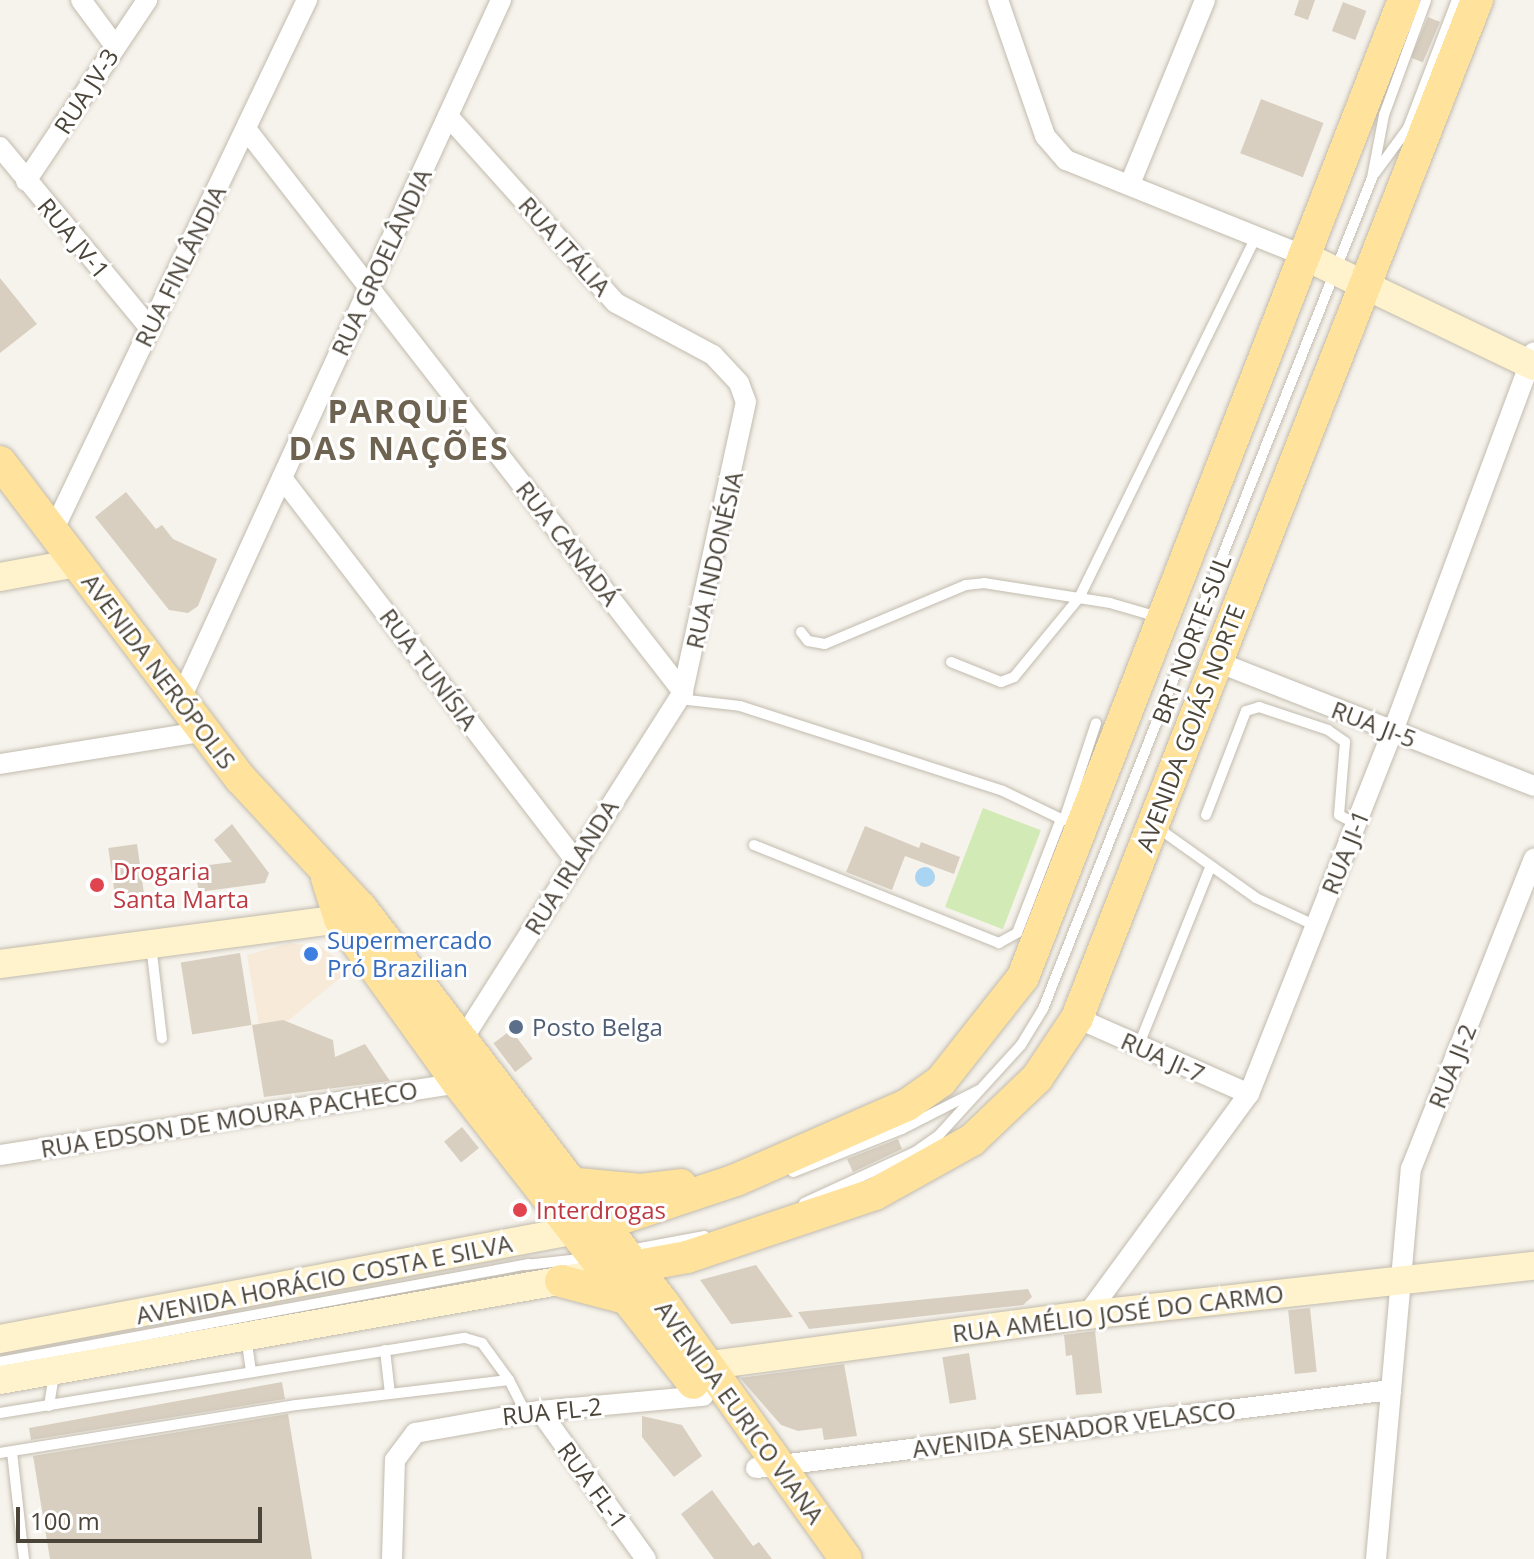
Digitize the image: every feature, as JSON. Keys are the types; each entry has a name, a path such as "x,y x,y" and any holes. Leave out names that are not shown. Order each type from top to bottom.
{"main road":[{"path":"567,1183 641,1190 736,1180 907,1105 941,1081 1023,977 1071,823 1164,619 1302,255 1404,0"},
{"name":"AVENIDA GOIÁS NORTE","path":"687,1257 875,1194 921,1172 1003,1112 1037,1078 1077,1018 1477,0"},
{"name":"AVENIDA NERÓPOLIS","path":"0,462 241,779 325,874 458,1083 605,1254"},
{"name":"AVENIDA NERÓPOLIS","path":"351,914 460,1043 567,1183 605,1254"},
{"name":"AVENIDA HORÁCIO COSTA E SILVA","path":"605,1254 736,1180"},
{"path":"561,1281 605,1254"},
{"name":"AVENIDA HORÁCIO COSTA E SILVA","path":"605,1254 687,1257"},
{"name":"AVENIDA EURICO VIANA","path":"605,1254 664,1304 703,1381"},
{"name":"AVENIDA EURICO VIANA","path":"605,1254 769,1467 846,1559"},
{"path":"664,1304 687,1257"},
{"name":"AVENIDA EURICO VIANA","path":"769,1467 823,1559"}],"street":[{"path":"81,0 115,46"},
{"name":"RUA JV-3","path":"26,181 147,0"},
{"name":"RUA FINLÂNDIA","path":"53,531 307,0"},
{"name":"RUA GROELÂNDIA","path":"181,698 501,0"},
{"path":"998,0 1045,136 1066,160 1302,255 1532,361"},
{"path":"1130,184 1205,0"},
{"name":"RUA ITÁLIA","path":"448,116 616,303 713,355 739,383 746,402 745,428"},
{"name":"RUA CANADÁ","path":"246,129 681,695"},
{"name":"RUA JV-1","path":"0,147 150,328"},
{"name":"RUA JI-1","path":"1087,1315 1249,1094 1393,731 1532,361"},
{"name":"RUA INDONÉSIA","path":"681,695 745,428"},
{"name":"RUA TUNÍSIA","path":"282,478 575,860"},
{"path":"0,577 77,563"},
{"name":"RUA JI-5","path":"1215,661 1534,786"},
{"name":"RUA IRLANDA","path":"460,1043 681,695"},
{"path":"0,764 207,731"},
{"name":"RUA JI-2","path":"1376,1559 1411,1169 1534,858"},
{"path":"0,964 351,914"},
{"name":"RUA JI-7","path":"1077,1018 1249,1094"},
{"name":"RUA EDSON DE MOURA PACHECO","path":"0,1155 458,1083"},
{"name":"AVENIDA HORÁCIO COSTA E SILVA","path":"0,1339 605,1254"},
{"name":"RUA AMÉLIO JOSÉ DO CARMO","path":"703,1381 1087,1315 1534,1266"},
{"name":"AVENIDA HORÁCIO COSTA E SILVA","path":"0,1380 561,1281"},
{"name":"RUA FL-2","path":"392,1559 395,1460 406,1441 427,1428 703,1381"},
{"name":"AVENIDA SENADOR VELASCO","path":"769,1467 1391,1390"},
{"name":"RUA FL-1","path":"533,1412 646,1559"}],"lane":[{"name":"BRT NORTE-SUL","path":"605,1254 707,1236 802,1204 915,1152 939,1135 1021,1045 1059,971 1372,178 1384,115 1426,0"},
{"name":"BRT NORTE-SUL","path":"1372,178 1408,128 1457,0"},
{"path":"951,662 1001,682 1014,677 1079,598 1256,236"},
{"path":"801,632 808,641 825,644 966,585 1079,598 1164,619"},
{"path":"681,695 755,711 1003,791 1071,823"},
{"path":"1206,815 1246,711 1259,707 1328,730 1345,742 1339,815 1356,824"},
{"path":"754,845 999,943 1017,933 1071,823 1096,723"},
{"path":"1152,825 1185,844 1210,868 1256,898 1316,926"},
{"path":"1138,1047 1210,868"},
{"path":"151,944 162,1038"},
{"path":"0,1362 526,1265 605,1254 867,1144 985,1087"},
{"path":"246,1336 251,1370"},
{"path":"0,1413 251,1370 475,1338 533,1412"},
{"path":"385,1350 390,1394"},
{"path":"49,1406 56,1385 53,1372"},
{"path":"24,1559 6,1452 390,1394 509,1380"}],"shaded area":[{"path":"289,943 321,947 351,969 289,1020 259,1025 247,955"}],"green space":[{"path":"983,808 1041,830 1003,929 945,907"}],"water":[{"path":"925,867 932,870 935,877 932,884 925,887 918,884 915,877 918,870"}],"building":[{"path":"1299,0 1315,0 1308,20 1294,15"},
{"path":"1343,2 1366,11 1355,40 1332,31"},
{"path":"1428,17 1440,22 1423,63 1411,58"},
{"path":"1261,99 1324,123 1303,177 1240,153"},
{"path":"0,278 37,324 0,353"},
{"path":"126,492 156,529 162,525 173,539 217,559 198,606 188,613 169,610 95,517"},
{"path":"232,824 269,873 265,883 199,892 194,867 232,862 214,840"},
{"path":"865,826 919,848 921,842 960,857 954,874 905,856 892,890 846,872"},
{"path":"137,844 144,896 116,901 108,848"},
{"path":"240,953 251,1025 192,1034 181,962"},
{"path":"283,1020 333,1040 335,1057 365,1044 390,1081 264,1097 252,1025"},
{"path":"511,1030 533,1059 515,1072 493,1043"},
{"path":"462,1127 479,1148 461,1162 444,1141"},
{"path":"898,1139 902,1149 853,1172 847,1159"},
{"path":"756,1265 793,1317 731,1324 700,1280"},
{"path":"1028,1289 1032,1297 1023,1305 809,1329 798,1312"},
{"path":"1310,1308 1317,1372 1295,1374 1288,1310"},
{"path":"1095,1331 1102,1393 1076,1395 1072,1355 1066,1356 1064,1335"},
{"path":"969,1353 976,1399 950,1404 942,1357"},
{"path":"844,1364 857,1436 824,1440 822,1428 798,1431 781,1425 740,1378"},
{"path":"282,1382 285,1399 31,1440 29,1428"},
{"path":"288,1414 312,1559 50,1559 33,1456"},
{"path":"642,1416 682,1425 702,1456 674,1477 642,1437"},
{"path":"712,1490 753,1546 759,1542 772,1559 714,1559 681,1514"}],"place":[{"name":"Drogaria Santa Marta","path":"97,885"},
{"name":"Supermercado Pró Brazilian","path":"311,954"},
{"name":"Posto Belga","path":"516,1027"},
{"name":"Interdrogas","path":"520,1210"}],"district":[{"name":"PARQUE DAS NAÇÕES","path":"399,430"}]}
